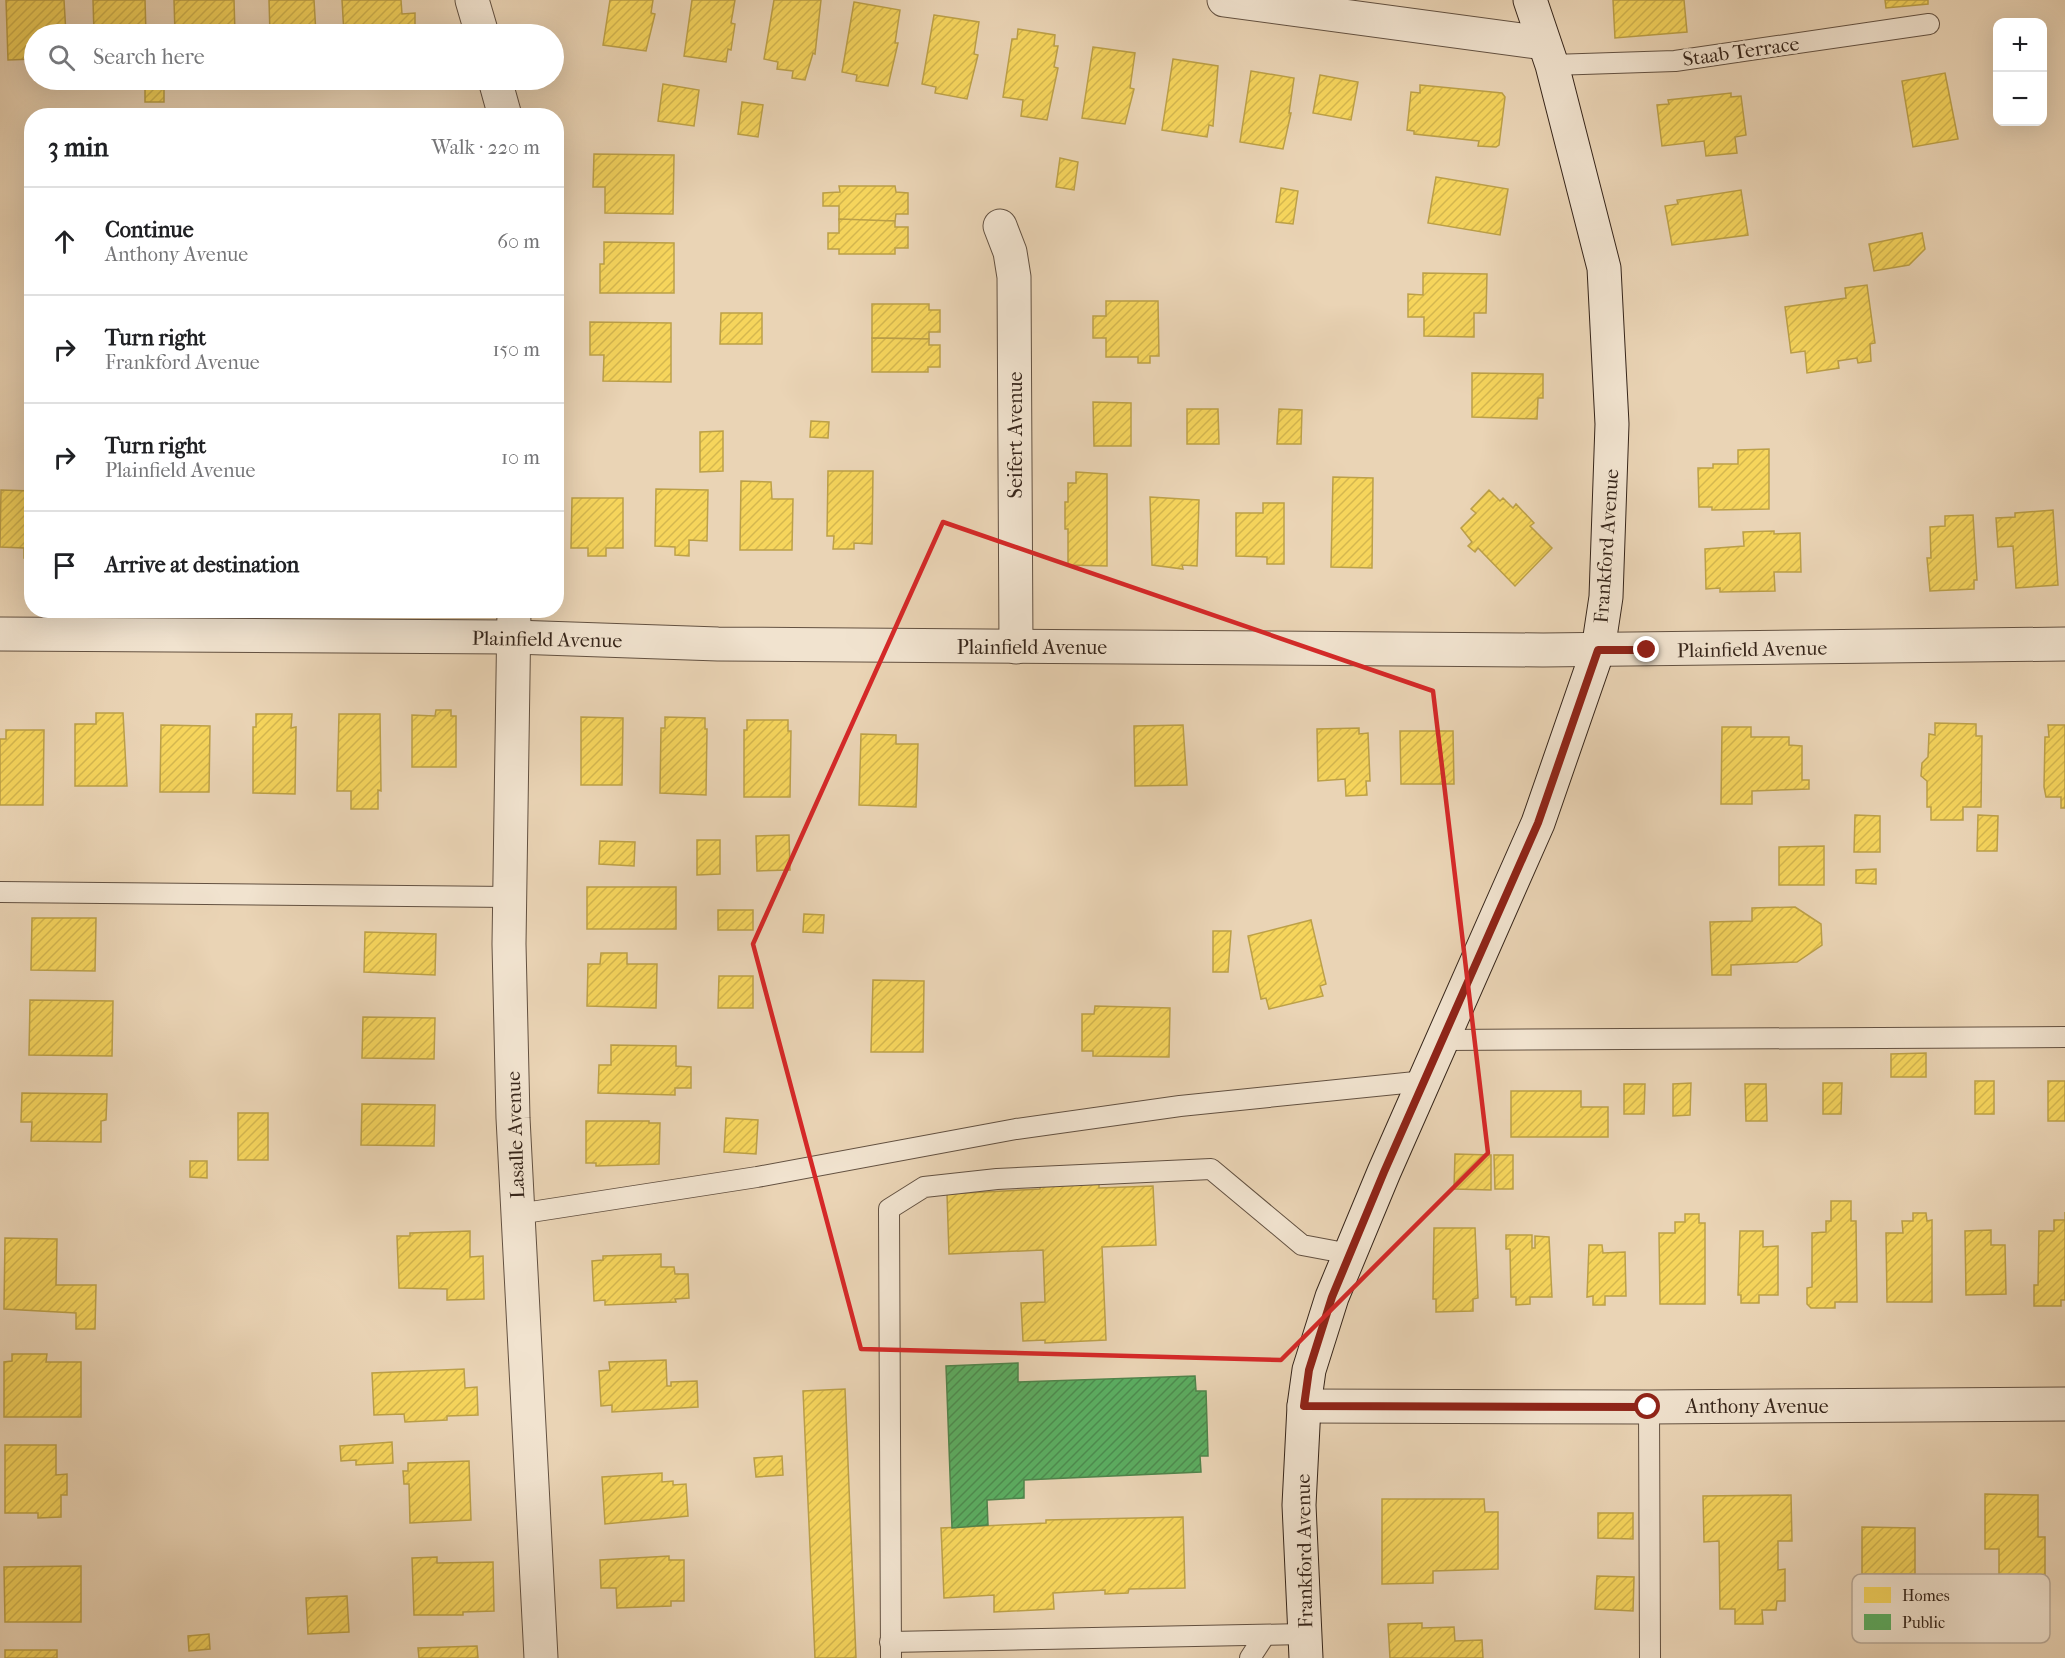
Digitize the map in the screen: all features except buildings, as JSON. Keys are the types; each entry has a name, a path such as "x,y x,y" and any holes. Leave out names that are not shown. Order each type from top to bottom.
{"street":[{"path":"472,0 479,24"},
{"path":"1224,0 1548,54"},
{"name":"Frankford Avenue","path":"1305,1646 1299,1505 1304,1406 1309,1370 1332,1297 1350,1254 1538,823 1598,650 1606,597 1612,424 1604,268 1548,54 1530,0"},
{"path":"498,90 503,108"},
{"name":"Seifert Avenue","path":"1000,226 1010,252 1014,277 1016,647"},
{"name":"Plainfield Avenue","path":"0,634 514,624 717,644 1598,650 2065,644"},
{"name":"Lasalle Avenue","path":"514,624 509,897 513,1118 541,1658"},
{"name":"Anthony Avenue","path":"1304,1406 1648,1407 2065,1404"}],"lane":[{"name":"Staab Terrace","path":"1548,54 1676,61 1929,24"},
{"path":"0,892 509,897"},
{"path":"1443,1040 2065,1037"},
{"path":"518,1214 757,1177 1016,1129 1180,1106 1425,1081"},
{"path":"1305,1646 1265,1635 891,1650 890,1209 924,1187 997,1179 1211,1169 1302,1245 1350,1254"},
{"path":"1648,1407 1650,1658"},
{"path":"1250,1658 1265,1635"}],"highlighted area":[{"path":"943,522 1433,691 1488,1153 1281,1360 861,1349 753,944"}],"route":[{"path":"1647,650 1598,650 1538,823 1384,1172 1332,1297 1309,1370 1304,1406 1648,1407"}]}
